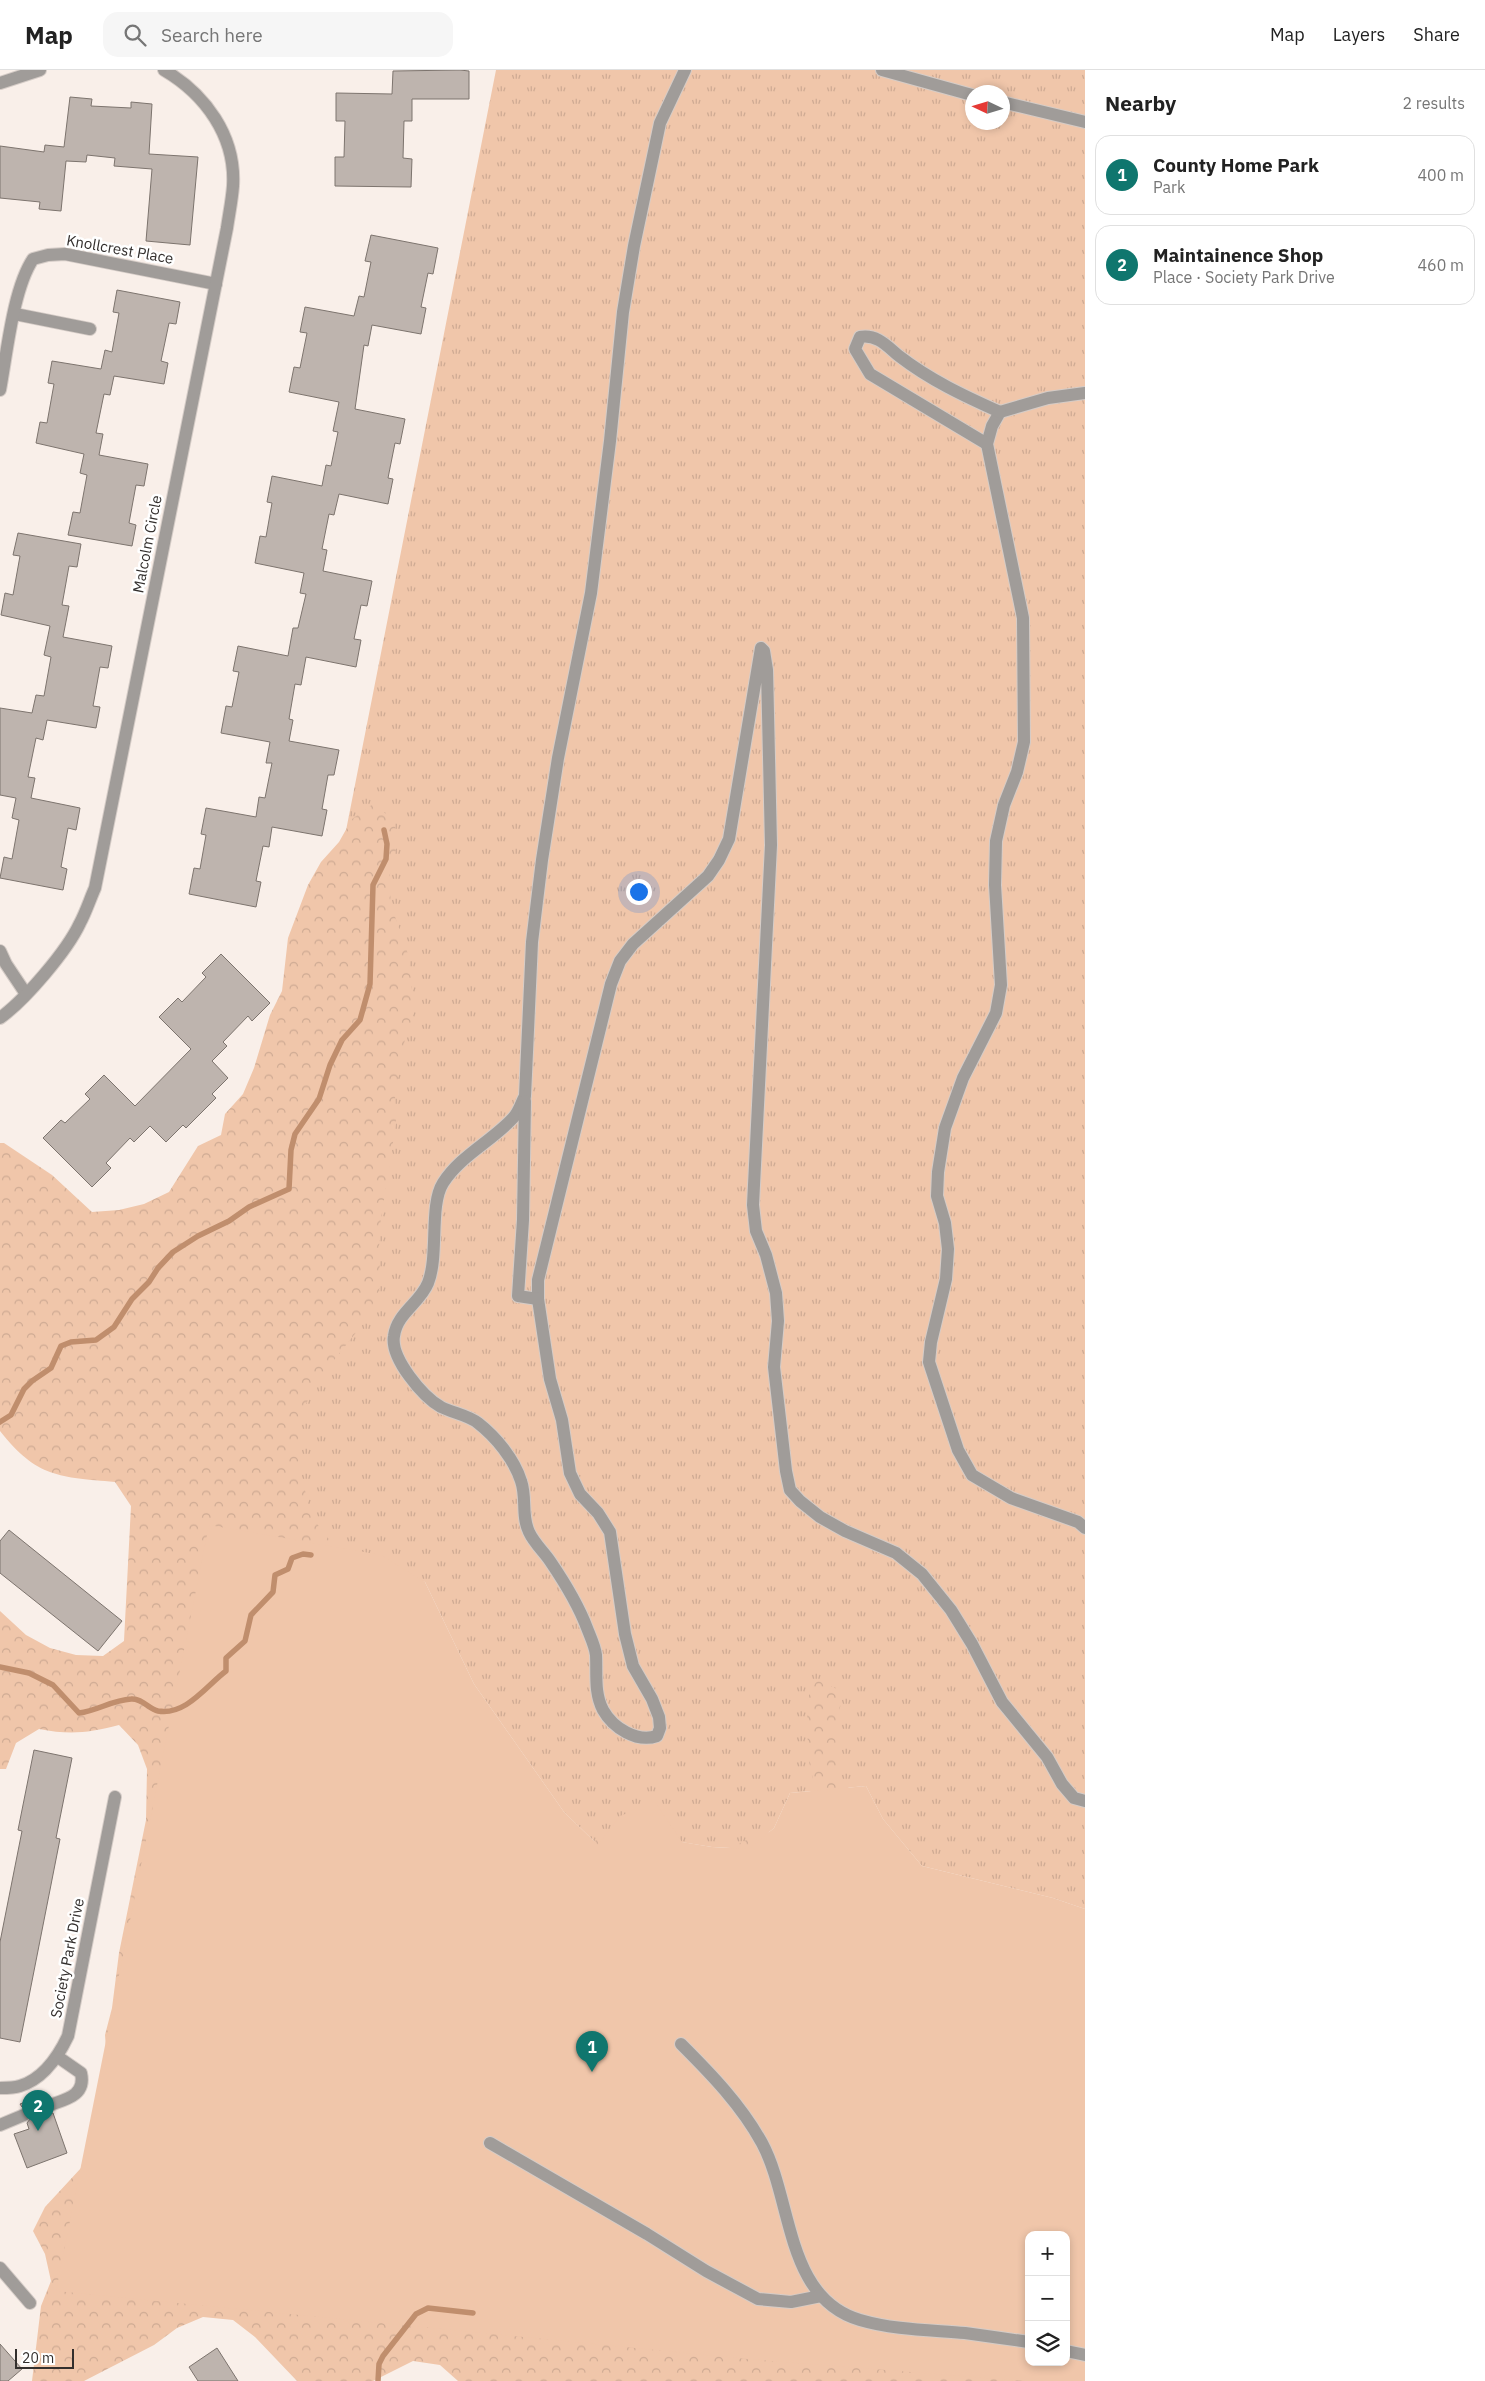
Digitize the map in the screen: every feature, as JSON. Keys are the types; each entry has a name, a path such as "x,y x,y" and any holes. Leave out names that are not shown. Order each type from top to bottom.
{"street":[{"path":"0,83 40,70"},
{"name":"Malcolm Circle","path":"0,1018 26,994 80,925 96,888 216,284 233,185 232,160 225,136 210,110 199,96 164,70"},
{"path":"538,1299 518,1296 532,942 542,860 558,758 591,593 608,459 623,312 634,246 660,123 685,70"},
{"path":"882,70 965,93"},
{"path":"1010,104 1085,122"},
{"name":"Knollcrest Place","path":"0,390 23,273 33,260 48,255 66,254 104,260 216,284"},
{"path":"15,314 90,329"},
{"path":"987,444 870,374 855,349 860,336 868,335 880,340 900,357 952,391 1000,412 1048,398 1085,393"},
{"path":"1000,412 992,426 987,444 1023,618 1024,742 1018,772 1004,805 996,841 995,886 1001,985 996,1013 963,1078 945,1128 938,1172 937,1196 945,1222 947,1259 946,1279 931,1342 929,1362 958,1450 972,1475 1011,1498 1078,1522 1085,1528"},
{"path":"525,1096 515,1116 454,1168 441,1186 433,1263 428,1283 400,1318 393,1337 396,1353 424,1396 441,1407 476,1421 494,1437 509,1458 521,1481 523,1514 529,1533 574,1598 587,1627 596,1653 595,1676 603,1710 614,1724 637,1737 648,1739 656,1736 660,1728 658,1717 652,1698 633,1666 625,1634 610,1532 598,1513 580,1494 570,1473 562,1420 550,1379 538,1299 538,1280 611,984 620,960 633,944 708,876 719,860 729,839 761,648 764,651 767,670 771,845 753,1205 756,1231 766,1255 776,1293 778,1321 774,1368 790,1490 820,1517 845,1531 896,1553 922,1574 951,1610 972,1644 1002,1702 1047,1757 1062,1784 1074,1798 1085,1801"},
{"path":"0,951 6,964 26,994"},
{"name":"Society Park Drive","path":"0,2088 20,2086 38,2076 58,2057 68,2036 116,1797"},
{"path":"681,2044 714,2078 749,2121 775,2171 796,2253 814,2288 832,2307 859,2320 909,2329 965,2333 1025,2341"},
{"path":"50,2105 75,2096 83,2082 81,2073 58,2057"},
{"path":"0,2125 24,2115"},
{"path":"490,2143 647,2234 706,2272 758,2299 791,2302 821,2296"},
{"path":"0,2268 30,2303"},
{"path":"1070,2352 1085,2356"}],"green space":[{"path":"496,70 1085,70 1085,1909 1053,1898 922,1866 883,1819 866,1786 790,1793 774,1828 749,1849 712,1847 681,1842 598,1845 564,1812 474,1684 425,1582 209,1525"},
{"path":"373,804 395,821 396,849 389,878 391,905 409,957 414,1012 405,1039 395,1095 396,1123 379,1232 380,1287 370,1315 318,1380 305,1406 299,1432 298,1460 311,1516 492,1750 592,1843 637,1813 682,1846 707,1859 757,1835 783,1829 803,1808 814,1784 808,1757 807,1704 810,1691 818,1679 842,1692 835,1747 838,1776 1085,2049 1085,2381 458,2381 440,2365 413,2361 373,2381 297,2381 255,2337 233,2320 203,2317 177,2328 154,2345 84,2381 32,2381 41,2306 51,2281 45,2254 33,2231 45,2207 81,2168 107,2062 105,2035 112,2008 119,1953 146,1820 147,1769 138,1745 119,1725 79,1732 39,1729 16,1743 6,1769 0,1769 0,1611 26,1635 50,1648 76,1655 103,1656 124,1641 131,1506 115,1482 79,1479 51,1472 26,1458 0,1431 0,1143 4,1143 52,1175 92,1212 119,1210 144,1204 169,1192 198,1146 221,1135 225,1114 243,1094 254,1068 270,1015 282,991 288,938 308,885 321,862 339,842 352,819"},
{"path":"209,1525 381,1555 425,1582 474,1684 564,1812 598,1845 620,1816 655,1802 682,1842 712,1847 749,1849 774,1828 790,1793 866,1786 883,1819 922,1866 1053,1898 1085,1909 1085,2381 1025,2381 747,2359 56,2291"}],"building":[{"path":"393,71 469,71 469,99 412,99 412,121 404,121 403,158 412,159 411,187 335,186 335,157 344,157 345,121 336,121 336,93 392,94"},
{"path":"70,97 92,99 91,106 131,108 131,102 152,104 149,154 198,157 190,245 146,241 152,169 114,166 115,158 87,155 86,162 66,161 61,211 39,209 40,202 0,198 0,146 44,152 45,145 64,147"},
{"path":"371,235 438,248 433,274 428,273 421,307 426,308 421,334 372,325 368,346 364,345 355,409 405,419 400,444 395,443 388,478 393,479 388,504 339,494 334,515 329,514 322,549 327,550 323,571 372,581 367,606 361,605 354,639 361,640 356,667 306,657 301,685 295,684 289,719 293,720 289,741 339,750 334,775 328,775 322,809 327,810 322,836 272,827 269,847 263,846 256,881 261,882 256,907 189,894 194,868 200,869 206,835 201,834 206,808 256,817 259,797 265,798 272,763 266,763 270,742 221,733 226,706 232,707 239,672 233,671 238,646 288,656 293,628 298,628 306,594 300,593 304,573 255,563 260,536 266,537 272,503 267,502 272,476 322,486 326,465 331,466 338,432 333,431 339,402 289,392 294,367 300,368 307,333 300,332 305,307 354,316 359,296 364,297 371,262 365,261"},
{"path":"117,290 180,302 176,324 169,323 161,361 168,363 164,384 114,376 110,395 104,394 96,433 103,434 99,455 148,464 144,486 136,485 129,523 136,525 132,546 68,535 73,512 80,513 87,475 80,473 84,454 36,443 40,422 47,423 54,384 48,383 52,361 101,369 105,350 112,352 119,313 113,312"},
{"path":"18,533 81,544 77,567 69,566 62,605 69,606 63,637 112,646 108,668 100,667 93,706 100,707 96,728 47,720 43,740 36,738 28,777 35,778 31,798 80,808 76,830 68,828 61,867 67,869 63,890 0,878 4,857 12,859 19,820 12,818 16,798 0,795 0,708 32,713 36,695 44,696 51,657 44,655 50,626 1,615 5,593 13,595 20,556 13,555"},
{"path":"221,954 270,1003 252,1021 248,1016 223,1042 227,1046 212,1061 228,1078 212,1094 216,1098 186,1128 183,1125 166,1142 150,1126 134,1142 130,1138 106,1163 111,1168 92,1187 43,1138 61,1120 65,1123 90,1099 85,1094 104,1075 135,1106 191,1049 159,1017 178,998 182,1002 206,977 202,973"},
{"path":"9,1530 122,1621 98,1651 0,1573 0,1541"},
{"path":"34,1750 72,1758 56,1838 60,1839 20,2042 0,2038 0,1942 22,1831 18,1830"},
{"path":"46,2094 47,2098 42,2103 43,2108 48,2113 53,2113 67,2153 27,2168 14,2134 29,2129 27,2123 32,2116 29,2109 22,2107 20,2104"},
{"path":"0,2344 22,2369 8,2381 0,2381"},
{"path":"217,2348 238,2381 198,2381 189,2367"}],"waterway":[{"path":"0,1422 11,1415 24,1389 51,1368 61,1346 71,1342 96,1340 114,1327 132,1299 149,1282 158,1268 173,1252 198,1236 229,1221 249,1207 289,1189 291,1150 295,1134 319,1099 330,1065 342,1040 360,1020 370,984 373,885 386,859 387,844 384,830"},
{"path":"0,1667 29,1673 53,1685 79,1713 117,1701 131,1699 139,1700 158,1711 178,1709 195,1698 226,1671 226,1658 245,1641 251,1615 273,1592 275,1575 288,1569 292,1558 303,1554 311,1555"},
{"path":"378,2381 379,2364 383,2356 416,2314 428,2308 473,2313"}],"tunnel":[{"path":"24,2115 50,2105"}],"place":[{"name":"County Home Park","path":"592,2072"},
{"name":"Maintainence Shop","path":"38,2131"}]}
